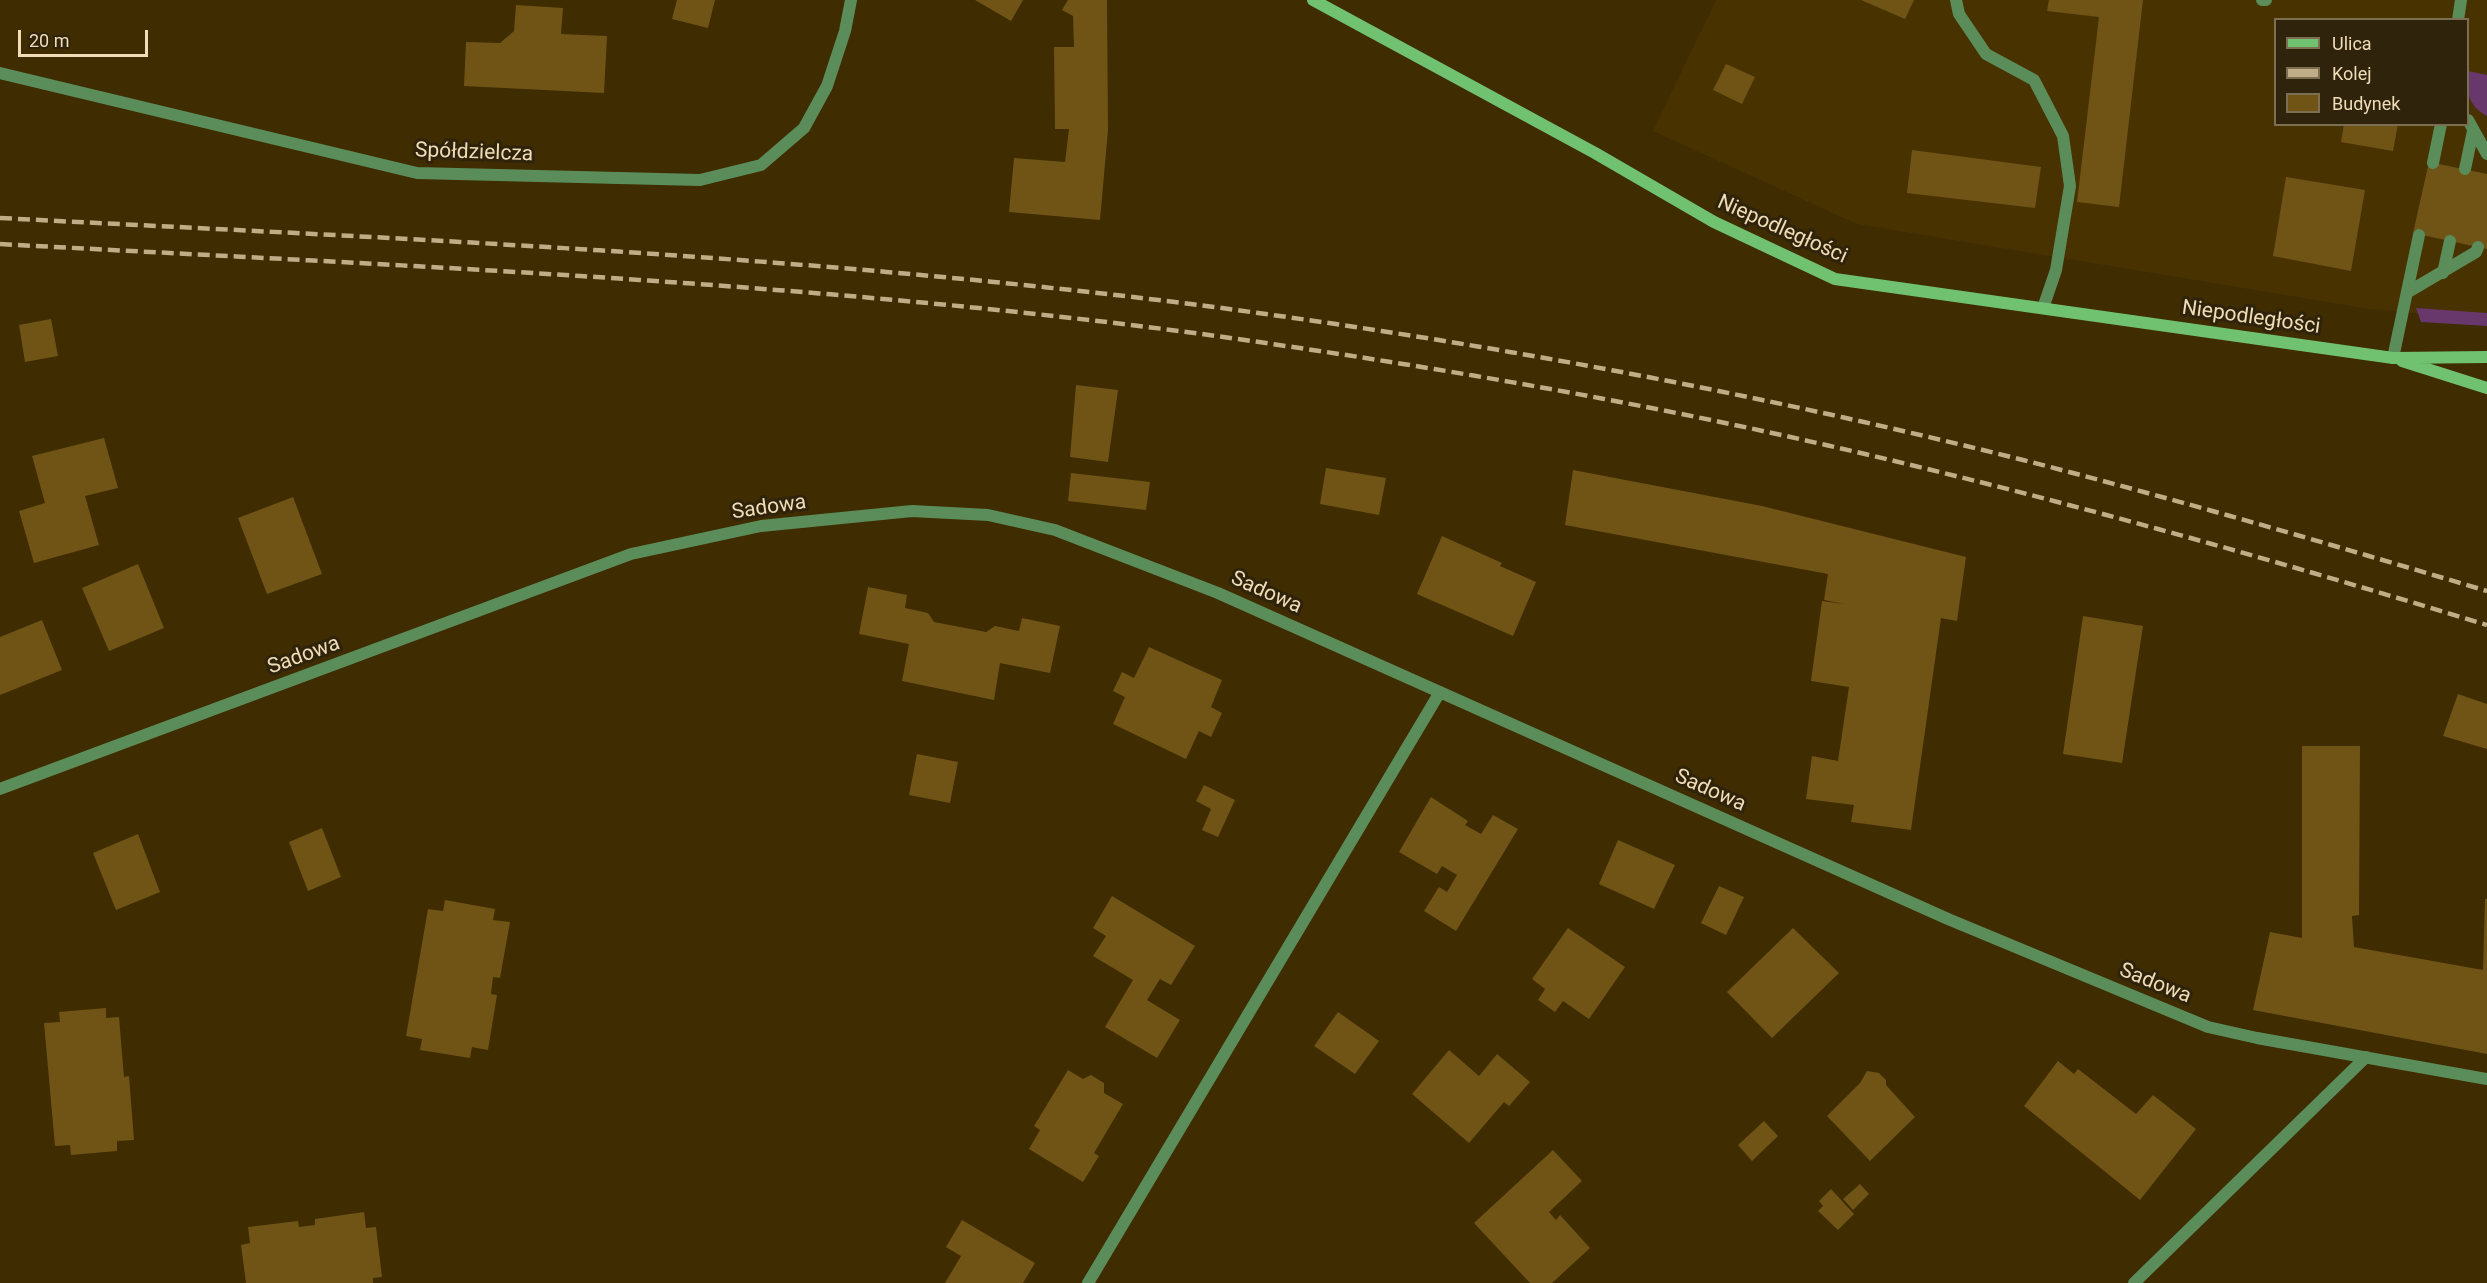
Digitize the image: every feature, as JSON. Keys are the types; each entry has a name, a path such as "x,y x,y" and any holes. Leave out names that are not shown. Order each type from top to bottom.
{"street":[{"name":"Spółdzielcza","path":"0,74 417,173 700,180 761,165 804,128 827,86 845,31 851,0"},
{"name":"Niepodległości","path":"1313,0 1595,153 1714,222 1835,279 2393,358 2487,357"},
{"path":"1956,0 1959,14 1986,54 2034,80 2063,136 2070,186 2056,270 2043,308"},
{"path":"2458,18 2461,0"},
{"path":"2470,125 2487,154"},
{"path":"2465,169 2470,125"},
{"path":"2433,163 2441,126"},
{"path":"2393,358 2419,235"},
{"path":"2443,273 2450,241"},
{"path":"2408,292 2476,252 2478,247"},
{"name":"Niepodległości","path":"2393,358 2487,388"},
{"name":"Sadowa","path":"0,789 631,554 761,526 912,511 988,515 1055,530 1218,592 1948,919 2208,1026 2257,1038 2487,1078"},
{"path":"1088,1283 1440,692"},
{"path":"2134,1283 2366,1057"}],"shaded area":[{"path":"1716,0 2487,0 2487,321 2364,308 1857,224 1653,131"},
{"path":"2469,71 2487,75 2487,116 2475,107 2470,97"},
{"path":"2416,308 2487,313 2487,326 2421,322"}],"building":[{"path":"677,0 715,0 708,28 672,19"},
{"path":"975,0 1023,0 1011,21"},
{"path":"1068,0 1107,0 1108,130 1100,220 1009,212 1014,158 1065,162 1069,129 1055,129 1054,47 1074,47 1073,16 1062,10"},
{"path":"1861,0 1914,0 1905,19"},
{"path":"2049,0 2143,0 2119,207 2077,202 2099,17 2047,11"},
{"path":"516,5 563,8 561,34 607,36 604,93 464,86 466,42 500,43 514,31"},
{"path":"1726,64 1755,77 1742,104 1713,90"},
{"path":"2344,126 2398,126 2393,151 2341,142"},
{"path":"1912,150 2041,167 2035,208 1907,193"},
{"path":"2429,162 2487,174 2487,249 2413,233"},
{"path":"2286,177 2365,190 2351,271 2273,256"},
{"path":"51,319 58,356 25,362 19,325"},
{"path":"1076,385 1118,390 1108,462 1070,457"},
{"path":"104,438 118,488 85,496 99,545 34,563 19,511 45,503 32,456"},
{"path":"1326,468 1386,478 1379,515 1320,504"},
{"path":"1573,470 1762,506 1966,557 1957,621 1941,618 1911,830 1851,822 1854,805 1806,799 1812,756 1838,761 1849,687 1811,681 1822,601 1844,604 1824,600 1828,574 1565,525"},
{"path":"1071,473 1150,482 1146,510 1068,501"},
{"path":"293,497 322,574 267,594 238,518"},
{"path":"1442,536 1502,563 1500,566 1536,582 1513,636 1417,594"},
{"path":"138,564 164,628 109,651 82,588"},
{"path":"868,587 907,595 905,608 928,613 934,622 986,632 995,626 1019,631 1022,618 1060,626 1050,673 1000,663 994,700 902,681 909,644 859,634"},
{"path":"2083,616 2143,626 2122,763 2063,754"},
{"path":"42,620 62,670 0,695 0,637"},
{"path":"1149,647 1222,680 1211,707 1222,713 1211,737 1199,731 1186,759 1113,724 1125,697 1113,691 1122,672 1134,678"},
{"path":"2458,694 2487,704 2487,749 2443,736"},
{"path":"2302,746 2360,746 2359,915 2352,916 2354,947 2483,970 2485,899 2487,899 2487,1054 2253,1010 2270,932 2302,938"},
{"path":"917,754 958,762 950,803 909,795"},
{"path":"1204,785 1235,800 1218,837 1202,830 1211,809 1196,801"},
{"path":"1431,797 1468,821 1465,825 1481,834 1493,815 1518,829 1456,931 1424,911 1439,887 1447,892 1457,875 1442,866 1437,874 1399,852"},
{"path":"322,828 341,877 308,891 289,842"},
{"path":"138,834 160,892 116,910 93,853"},
{"path":"1618,840 1675,865 1654,909 1599,884"},
{"path":"1719,886 1744,897 1726,935 1701,923"},
{"path":"1112,896 1195,946 1171,985 1160,979 1147,1000 1180,1020 1157,1058 1105,1027 1133,980 1093,956 1106,936 1093,928"},
{"path":"445,900 495,909 493,920 510,922 500,978 493,977 491,994 497,995 488,1050 472,1047 470,1058 420,1050 422,1039 406,1036 428,909 443,911"},
{"path":"1568,928 1625,967 1589,1019 1563,1001 1555,1012 1538,1000 1545,989 1532,979"},
{"path":"1793,928 1839,973 1772,1038 1727,992"},
{"path":"106,1008 106,1018 119,1017 124,1077 129,1076 134,1140 117,1141 117,1151 71,1155 70,1145 55,1146 44,1023 60,1022 59,1012"},
{"path":"1338,1012 1379,1041 1355,1074 1314,1046"},
{"path":"1449,1050 1479,1076 1497,1054 1530,1082 1509,1106 1504,1102 1469,1143 1412,1094"},
{"path":"2058,1061 2074,1074 2078,1069 2136,1114 2153,1095 2196,1129 2140,1200 2024,1106"},
{"path":"1068,1070 1083,1079 1091,1075 1104,1083 1104,1093 1123,1104 1094,1153 1099,1156 1083,1182 1029,1149 1040,1130 1034,1126"},
{"path":"1867,1071 1879,1073 1886,1080 1886,1085 1915,1117 1870,1161 1827,1116 1860,1083"},
{"path":"1764,1121 1778,1136 1752,1161 1738,1145"},
{"path":"1553,1150 1582,1181 1549,1212 1556,1220 1560,1215 1590,1248 1552,1283 1530,1283 1474,1223"},
{"path":"1860,1184 1869,1194 1853,1210 1843,1199"},
{"path":"1831,1189 1854,1214 1838,1230 1818,1211 1823,1206 1819,1201"},
{"path":"364,1212 366,1228 376,1227 382,1277 373,1278 373,1283 246,1283 241,1245 250,1243 248,1227 298,1221 299,1227 315,1225 315,1219"},
{"path":"962,1220 1035,1263 1023,1283 945,1283 961,1256 946,1247"}],"railway":[{"path":"0,218 456,242 760,262 1063,289 1316,321 1621,372 1923,436 2140,491 2487,591"},
{"path":"0,244 451,268 752,288 1052,316 1202,334 1359,357 1593,397 1826,445 1993,485 2158,529 2487,625"}]}
